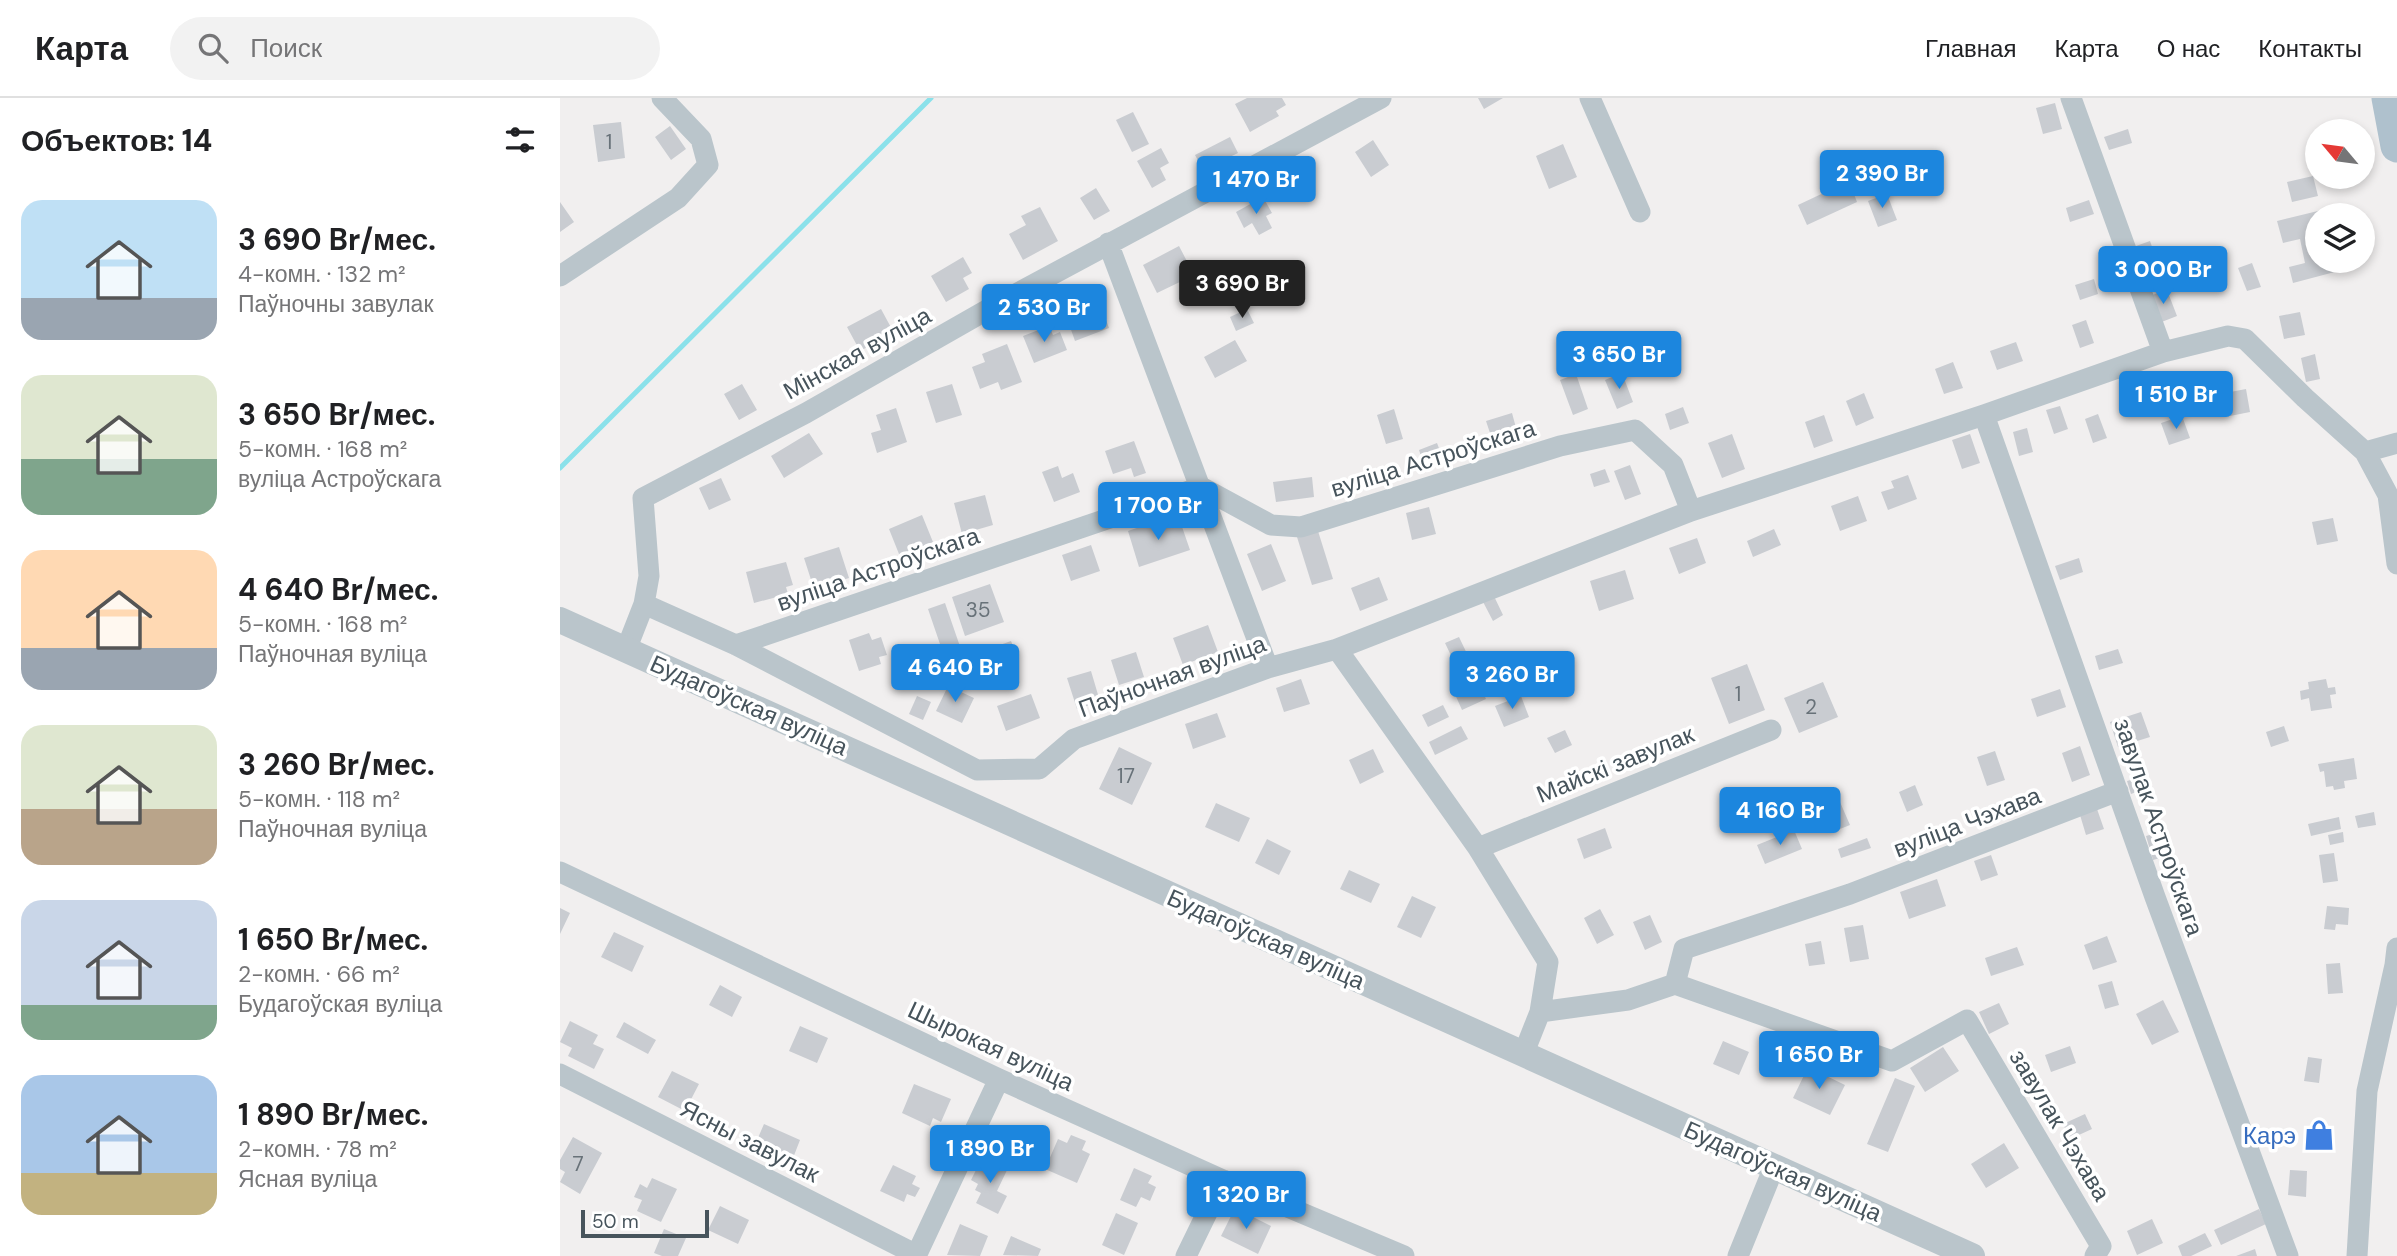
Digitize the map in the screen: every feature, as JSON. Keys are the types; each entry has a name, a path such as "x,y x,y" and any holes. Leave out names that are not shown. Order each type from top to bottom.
{"main road":[{"path":"2388,98 2397,146"}],"street":[{"path":"560,276 678,198 708,165 701,139 662,98"},
{"name":"Мінская вуліца","path":"626,650 644,604 649,576 643,498 806,412 1108,243 1381,98"},
{"path":"1590,98 1640,212"},
{"path":"2070,98 2163,352"},
{"path":"1108,243 1268,668"},
{"path":"1691,511 1984,415 2163,352 2228,336 2245,339 2365,452 2388,495 2397,564"},
{"name":"завулак Астроўскага","path":"1984,415 2155,897 2288,1256"},
{"name":"вуліца Астроўскага","path":"736,645 1201,487 1270,525 1301,527 1560,446 1635,430 1673,465 1691,511"},
{"path":"2365,452 2397,443"},
{"name":"Паўночная вуліца","path":"644,604 736,645 976,770 1039,769 1074,739 1268,668 1337,649 1691,511"},
{"name":"Будагоўская вуліца","path":"560,620 1972,1256"},
{"path":"1337,649 1478,848 1548,962 1540,1012 1523,1055"},
{"name":"Майскі завулак","path":"1478,848 1771,730"},
{"name":"вуліца Чэхава","path":"1675,984 1684,949 1850,894 2118,791"},
{"name":"Шырокая вуліца","path":"560,872 999,1079 1223,1180 1404,1256"},
{"path":"2357,1256 2367,1091 2397,948"},
{"path":"1540,1012 1628,1000 1675,984"},
{"name":"завулак Чэхава","path":"1675,984 1892,1061 1968,1020 2101,1246 2095,1256"},
{"name":"Ясны завулак","path":"560,1074 916,1256"},
{"path":"916,1256 999,1079"},
{"path":"1738,1256 1774,1167"},
{"path":"1186,1256 1223,1180"}],"building":[{"path":"1247,98 1282,98 1286,105 1276,111 1279,116 1250,132 1235,104"},
{"path":"1478,98 1503,98 1484,109"},
{"path":"2055,103 2062,129 2043,134 2036,108"},
{"path":"1133,112 1149,144 1132,152 1116,120"},
{"path":"621,122 625,158 598,162 593,125"},
{"path":"670,126 686,149 671,160 655,137"},
{"path":"2128,129 2132,143 2109,150 2104,137"},
{"path":"1230,137 1238,153 1203,170 1195,155"},
{"path":"1373,140 1389,165 1371,177 1355,152"},
{"path":"1563,144 1577,177 1549,189 1536,156"},
{"path":"1161,148 1169,163 1160,168 1166,180 1152,188 1137,161"},
{"path":"2305,178 2305,189 2316,189 2318,196 2292,202 2287,182"},
{"path":"1849,181 1857,202 1807,225 1798,205"},
{"path":"1096,188 1110,211 1094,220 1080,198"},
{"path":"1887,194 1897,220 1878,227 1868,201"},
{"path":"1263,197 1272,213 1266,216 1272,228 1259,235 1252,223 1244,228 1236,212"},
{"path":"2089,200 2094,214 2070,222 2066,208"},
{"path":"560,202 574,222 560,232"},
{"path":"1040,207 1058,241 1023,260 1009,234 1026,225 1021,216"},
{"path":"2305,214 2305,263 2300,239 2283,243 2277,221"},
{"path":"2150,241 2158,264 2144,269 2136,246"},
{"path":"1179,246 1190,267 1180,272 1184,280 1157,293 1143,265"},
{"path":"963,257 972,273 963,278 969,289 946,302 931,276"},
{"path":"2252,263 2261,287 2247,291 2238,268"},
{"path":"2305,263 2305,273 2331,273 2293,283 2289,267"},
{"path":"2094,279 2098,294 2080,300 2075,285"},
{"path":"2167,290 2177,316 2159,323 2149,296"},
{"path":"1098,298 1109,328 1075,341 1064,310"},
{"path":"881,309 894,333 860,351 847,327"},
{"path":"1247,309 1254,323 1236,331 1230,317"},
{"path":"2300,312 2305,335 2284,339 2279,316"},
{"path":"2086,320 2094,343 2080,348 2072,325"},
{"path":"1049,326 1053,335 1060,332 1067,350 1034,363 1023,336"},
{"path":"1235,340 1247,361 1215,378 1204,357"},
{"path":"2016,342 2023,361 1997,370 1990,351"},
{"path":"1007,344 1022,382 1001,390 998,382 980,389 972,367 985,362 982,354"},
{"path":"2315,354 2320,379 2306,382 2301,358"},
{"path":"1953,362 1963,388 1944,394 1935,369"},
{"path":"1622,373 1633,402 1617,409 1605,380"},
{"path":"1576,374 1588,409 1573,415 1560,380"},
{"path":"742,384 757,410 739,420 724,394"},
{"path":"952,384 962,415 936,423 926,392"},
{"path":"2246,389 2250,412 2230,416 2225,393"},
{"path":"1864,393 1874,418 1856,426 1846,401"},
{"path":"2060,406 2068,429 2054,434 2046,410"},
{"path":"1683,407 1689,423 1670,430 1665,414"},
{"path":"896,408 907,442 877,453 871,433 881,430 876,415"},
{"path":"1394,409 1403,439 1386,444 1377,415"},
{"path":"1512,413 1518,435 1493,442 1486,421"},
{"path":"2098,414 2107,438 2093,443 2085,419"},
{"path":"1824,415 1833,441 1814,448 1805,422"},
{"path":"2182,416 2190,438 2169,445 2161,423"},
{"path":"2027,428 2033,452 2019,456 2013,432"},
{"path":"809,433 823,454 784,478 771,456"},
{"path":"1732,434 1745,469 1722,478 1708,443"},
{"path":"1970,434 1980,463 1962,469 1952,440"},
{"path":"1134,441 1146,473 1134,477 1131,468 1113,474 1105,451"},
{"path":"1437,443 1443,459 1424,465 1419,450"},
{"path":"1630,465 1641,494 1625,500 1614,471"},
{"path":"1058,466 1062,478 1073,473 1080,492 1054,502 1042,472"},
{"path":"1605,469 1610,482 1594,487 1590,474"},
{"path":"1908,475 1917,499 1888,510 1881,492 1894,488 1891,481"},
{"path":"1312,477 1314,497 1276,502 1273,482"},
{"path":"721,478 731,500 709,510 699,488"},
{"path":"985,495 993,525 962,534 954,503"},
{"path":"1858,496 1867,521 1840,531 1831,506"},
{"path":"1429,507 1436,534 1412,540 1406,513"},
{"path":"922,515 933,542 918,548 921,557 903,564 889,529"},
{"path":"1166,518 1168,525 1180,521 1190,550 1139,567 1128,531"},
{"path":"2333,518 2338,541 2317,545 2312,522"},
{"path":"1774,529 1781,545 1753,557 1747,541"},
{"path":"1318,531 1333,579 1312,585 1297,537"},
{"path":"1697,538 1706,563 1679,574 1669,548"},
{"path":"1271,544 1286,581 1262,591 1247,554"},
{"path":"1091,545 1100,571 1071,581 1062,555"},
{"path":"839,547 849,578 814,589 804,558"},
{"path":"2079,558 2083,572 2060,580 2055,566"},
{"path":"786,562 793,585 786,587 788,594 754,603 746,572"},
{"path":"1625,570 1634,599 1599,611 1590,581"},
{"path":"1379,577 1388,600 1360,611 1351,588"},
{"path":"990,584 1004,622 965,636 952,597"},
{"path":"1492,592 1503,615 1493,621 1481,598"},
{"path":"945,603 964,658 1011,641 1018,659 953,682 928,609"},
{"path":"1208,625 1218,652 1183,665 1173,638"},
{"path":"869,633 872,640 881,637 887,655 879,657 881,664 859,671 849,640"},
{"path":"1459,637 1471,662 1457,668 1445,643"},
{"path":"2118,649 2123,663 2099,670 2095,656"},
{"path":"1136,652 1144,677 1119,685 1111,660"},
{"path":"1747,664 1765,710 1729,724 1711,678"},
{"path":"1091,671 1099,698 1089,701 1090,705 1077,709 1067,678"},
{"path":"1301,679 1310,704 1284,712 1276,688"},
{"path":"2326,679 2328,688 2335,687 2336,694 2330,695 2332,708 2311,711 2309,698 2301,700 2300,691 2309,689 2308,682"},
{"path":"1478,681 1486,699 1462,710 1454,692"},
{"path":"1823,682 1838,717 1799,733 1784,698"},
{"path":"948,686 974,698 962,723 936,711"},
{"path":"2060,689 2066,707 2037,717 2031,699"},
{"path":"1031,694 1040,718 1006,731 997,706"},
{"path":"917,696 931,702 923,720 909,714"},
{"path":"1521,696 1529,717 1504,727 1495,706"},
{"path":"1443,705 1449,717 1428,727 1422,715"},
{"path":"2141,712 2150,737 2118,747 2110,722"},
{"path":"1217,713 1226,737 1193,749 1185,724"},
{"path":"1461,726 1468,739 1435,755 1429,742"},
{"path":"2284,726 2289,741 2271,747 2266,732"},
{"path":"1565,730 1572,745 1555,753 1547,738"},
{"path":"2080,746 2090,775 2072,782 2062,753"},
{"path":"1119,747 1152,763 1132,805 1099,789"},
{"path":"1373,749 1384,772 1360,784 1349,760"},
{"path":"1995,751 2005,780 1987,786 1977,757"},
{"path":"2354,758 2357,779 2344,781 2345,788 2334,790 2333,786 2326,787 2324,771 2320,772 2318,764"},
{"path":"2141,777 2144,789 2131,794 2127,781"},
{"path":"1915,785 1923,805 1907,812 1899,792"},
{"path":"1840,802 1850,825 1830,833 1820,810"},
{"path":"1216,803 1250,818 1239,842 1205,827"},
{"path":"2097,809 2104,829 2086,835 2080,815"},
{"path":"2374,812 2376,825 2358,828 2355,816"},
{"path":"2339,817 2341,829 2311,836 2308,824"},
{"path":"1605,828 1612,848 1584,859 1577,839"},
{"path":"1794,830 1802,849 1765,864 1757,845"},
{"path":"2160,832 2167,856 2153,860 2146,836"},
{"path":"2343,832 2344,842 2330,845 2328,835"},
{"path":"1867,838 1871,848 1841,858 1838,849"},
{"path":"1267,839 1291,851 1279,875 1255,863"},
{"path":"2334,853 2338,881 2323,883 2319,855"},
{"path":"1991,855 1998,875 1981,881 1974,861"},
{"path":"1349,870 1380,884 1371,903 1340,889"},
{"path":"1937,879 1946,906 1909,919 1900,892"},
{"path":"1412,896 1436,907 1421,938 1397,927"},
{"path":"2327,906 2349,908 2348,925 2336,924 2335,930 2324,929"},
{"path":"560,908 570,913 560,934"},
{"path":"1600,909 1614,935 1597,944 1584,918"},
{"path":"1650,915 1662,942 1645,950 1633,922"},
{"path":"1863,925 1869,959 1850,962 1844,928"},
{"path":"614,932 644,946 632,972 601,957"},
{"path":"2107,936 2117,962 2093,970 2084,945"},
{"path":"1821,941 1825,964 1809,966 1805,944"},
{"path":"2017,947 2024,965 1991,976 1985,958"},
{"path":"2340,963 2343,993 2328,994 2326,964"},
{"path":"2112,981 2119,1005 2105,1009 2098,985"},
{"path":"720,985 742,997 732,1017 709,1005"},
{"path":"2163,1000 2179,1032 2152,1045 2136,1014"},
{"path":"1999,1003 2009,1024 1989,1034 1979,1012"},
{"path":"570,1021 598,1035 593,1044 604,1049 594,1069 568,1056 572,1048 560,1042"},
{"path":"624,1022 656,1040 648,1054 616,1037"},
{"path":"800,1026 828,1038 817,1063 789,1051"},
{"path":"1723,1041 1749,1052 1739,1075 1713,1064"},
{"path":"2070,1046 2076,1063 2051,1072 2045,1055"},
{"path":"1943,1047 1959,1071 1925,1092 1910,1068"},
{"path":"2308,1057 2322,1059 2319,1083 2304,1081"},
{"path":"1808,1067 1845,1085 1830,1115 1793,1098"},
{"path":"672,1071 699,1084 685,1111 658,1097"},
{"path":"1895,1078 1915,1086 1888,1152 1867,1144"},
{"path":"914,1084 951,1099 941,1122 933,1118 930,1126 902,1113"},
{"path":"2085,1114 2092,1129 2070,1139 2063,1124"},
{"path":"764,1124 800,1140 793,1158 781,1153 776,1165 751,1154"},
{"path":"1071,1135 1086,1141 1082,1150 1090,1154 1077,1183 1045,1169 1058,1139 1067,1143"},
{"path":"573,1137 602,1153 580,1194 560,1182 565,1172 560,1169 560,1160"},
{"path":"2004,1143 2019,1168 1986,1188 1971,1164"},
{"path":"991,1159 1008,1168 997,1191 1007,1196 998,1214 976,1203 981,1193 975,1190 978,1184 971,1180 979,1164 986,1167"},
{"path":"893,1165 916,1176 912,1184 920,1188 915,1197 907,1194 904,1202 880,1191"},
{"path":"1134,1168 1152,1176 1148,1183 1156,1187 1150,1201 1141,1197 1136,1207 1120,1200"},
{"path":"2290,1170 2307,1171 2306,1197 2288,1195"},
{"path":"652,1178 677,1189 661,1222 637,1211 642,1200 634,1197 640,1184 647,1188"},
{"path":"720,1206 749,1220 738,1244 708,1230"},
{"path":"1235,1208 1271,1226 1258,1254 1221,1236"},
{"path":"2259,1209 2266,1224 2221,1245 2214,1230"},
{"path":"1116,1213 1138,1223 1124,1255 1102,1245"},
{"path":"2152,1219 2163,1243 2137,1255 2127,1231"},
{"path":"960,1224 988,1236 980,1256 947,1255"},
{"path":"664,1229 686,1238 678,1256 654,1253"},
{"path":"2205,1233 2212,1246 2191,1256 2182,1256 2178,1246"},
{"path":"1011,1236 1041,1249 1038,1256 1003,1255"},
{"path":"2255,1249 2257,1256 2236,1256"}],"waterway":[{"path":"560,468 931,98"}],"place":[{"name":"Карэ","path":"2319,1135"}]}
